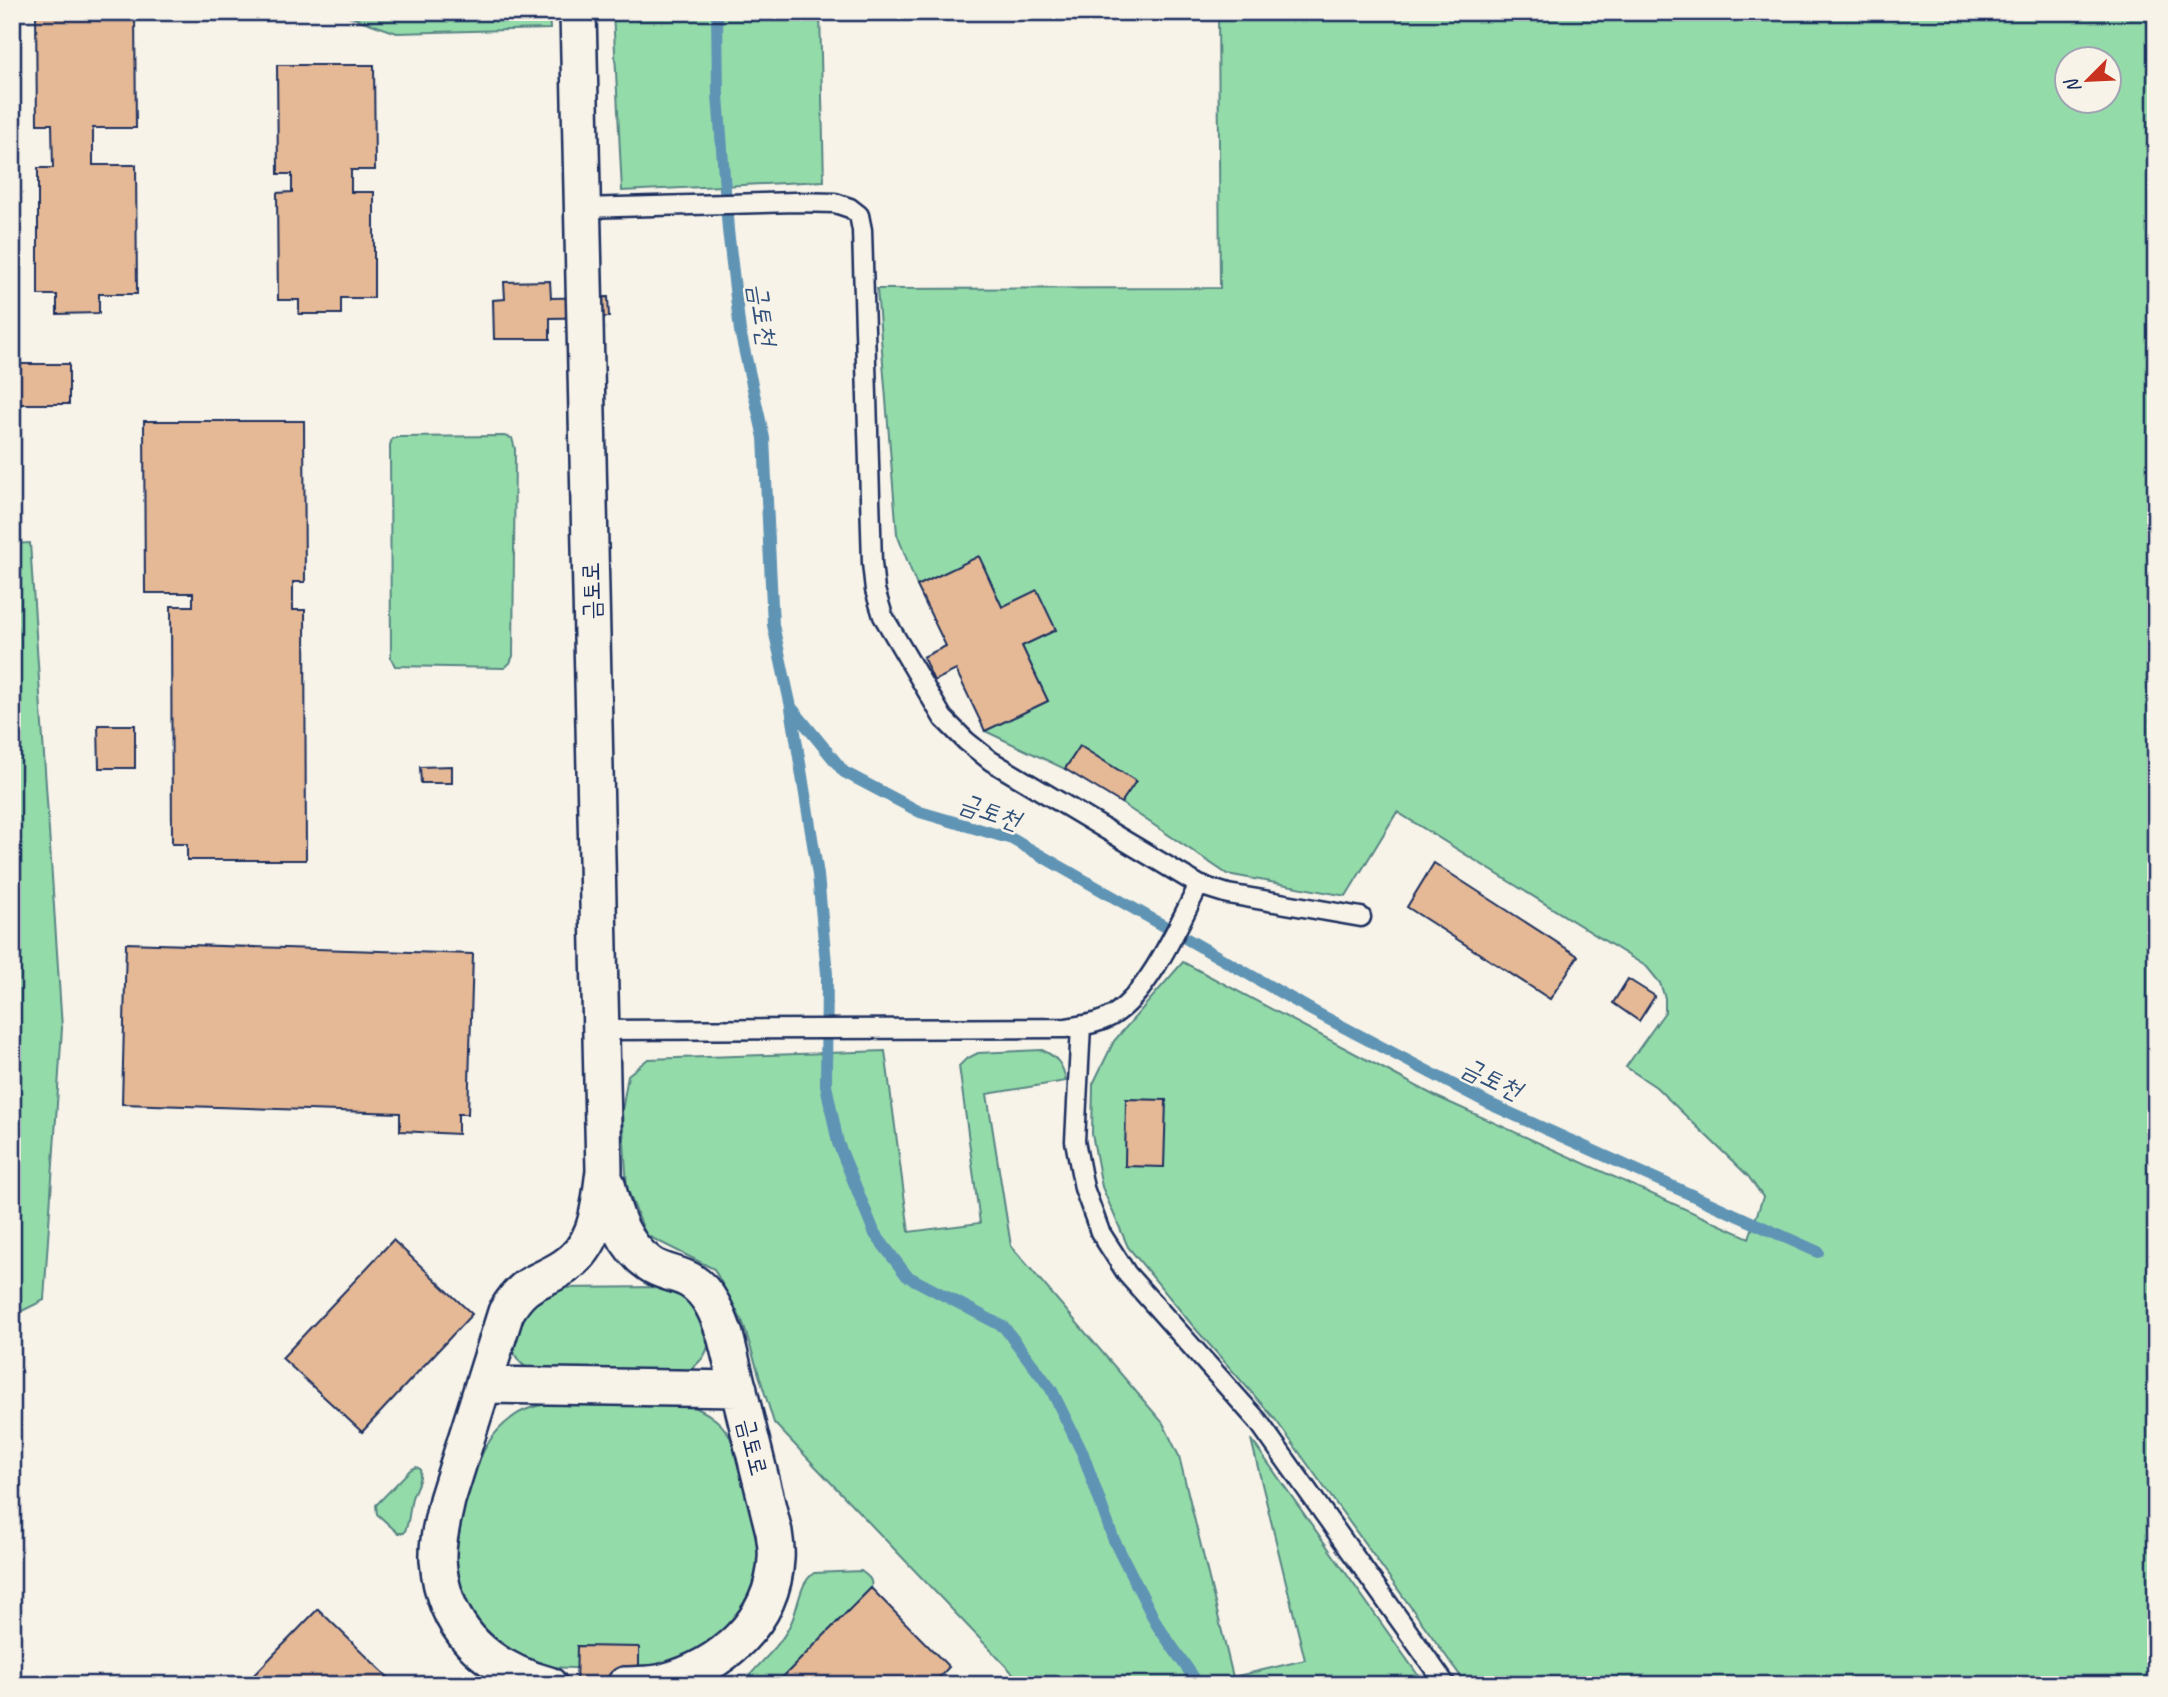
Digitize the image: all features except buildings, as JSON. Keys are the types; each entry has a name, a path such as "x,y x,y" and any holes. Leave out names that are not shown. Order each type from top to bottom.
{"street":[{"name":"금토로","path":"549,1685 524,1678 498,1665 479,1651 463,1632 450,1608 442,1585 438,1558 447,1500 506,1312 521,1290 564,1267 577,1257 587,1243 596,1224 604,1171 601,1030 599,208 578,12"},
{"name":"금토로","path":"604,1171 614,1212 625,1239 649,1264 690,1281 704,1292 716,1309 739,1389 774,1532 777,1557 768,1594 747,1632 731,1649 686,1675 660,1683 625,1685"},
{"path":"483,1385 739,1389"}],"lane":[{"path":"599,208 795,201 835,203 850,208 859,215 862,230 875,590 883,616 943,718 991,761 1199,885 1228,894 1361,917"},
{"path":"601,1030 1066,1028 1092,1024 1113,1016 1146,981 1199,885"},
{"path":"1081,1026 1075,1141 1084,1188 1100,1231 1127,1274 1258,1421 1446,1685"}],"green space":[{"path":"337,12 549,12 550,29 397,33"},
{"path":"613,12 820,12 824,181 622,191"},
{"path":"1218,12 2156,12 2156,1685 1467,1685 1275,1419 1128,1247 1102,1187 1092,1134 1093,1084 1114,1041 1183,962 1435,1096 1749,1238 1763,1197 1748,1176 1656,1087 1626,1067 1665,1012 1665,998 1660,983 1647,967 1397,812 1346,896 1227,874 1121,803 1135,781 1080,746 1065,769 985,731 1048,701 1022,646 1055,630 1002,607 979,557 917,586 897,534 877,289 1220,288"},
{"path":"512,438 515,449 513,656 510,663 504,668 395,666 391,658 392,439"},
{"path":"30,543 62,1028 44,1300 12,1316 12,544"},
{"path":"1042,1050 1058,1062 1066,1081 987,1094 1011,1246 1163,1423 1179,1456 1233,1677 1305,1660 1251,1439 1425,1685 1024,1685 774,1423 743,1323 714,1269 646,1235 627,1188 622,1111 628,1075 648,1059 885,1051 909,1232 980,1223 959,1066 978,1053"},
{"path":"664,1287 677,1290 686,1296 699,1313 707,1330 706,1352 688,1371 533,1372 524,1366 514,1353 513,1339 519,1313 556,1288"},
{"path":"678,1401 716,1420 732,1440 755,1512 759,1531 757,1566 746,1601 737,1617 714,1643 686,1657 659,1664 552,1667 527,1663 505,1653 475,1621 461,1593 456,1572 457,1543 464,1507 475,1472 490,1440 514,1416 541,1405"},
{"path":"416,1467 420,1469 420,1476 407,1524 404,1533 398,1533 377,1514 376,1505"},
{"path":"861,1571 871,1580 871,1588 775,1685 742,1685 786,1632 809,1577 814,1573"}],"waterway":[{"name":"금토천","path":"717,12 718,95 728,230 740,331 764,438 773,625 791,707 844,772 920,812 1012,839 1313,1011 1490,1104 1818,1252"},
{"path":"791,708 818,875 827,974 826,1085 838,1143 875,1234 907,1276 1004,1327 1051,1389 1083,1454 1113,1538 1157,1625 1199,1685"}]}
